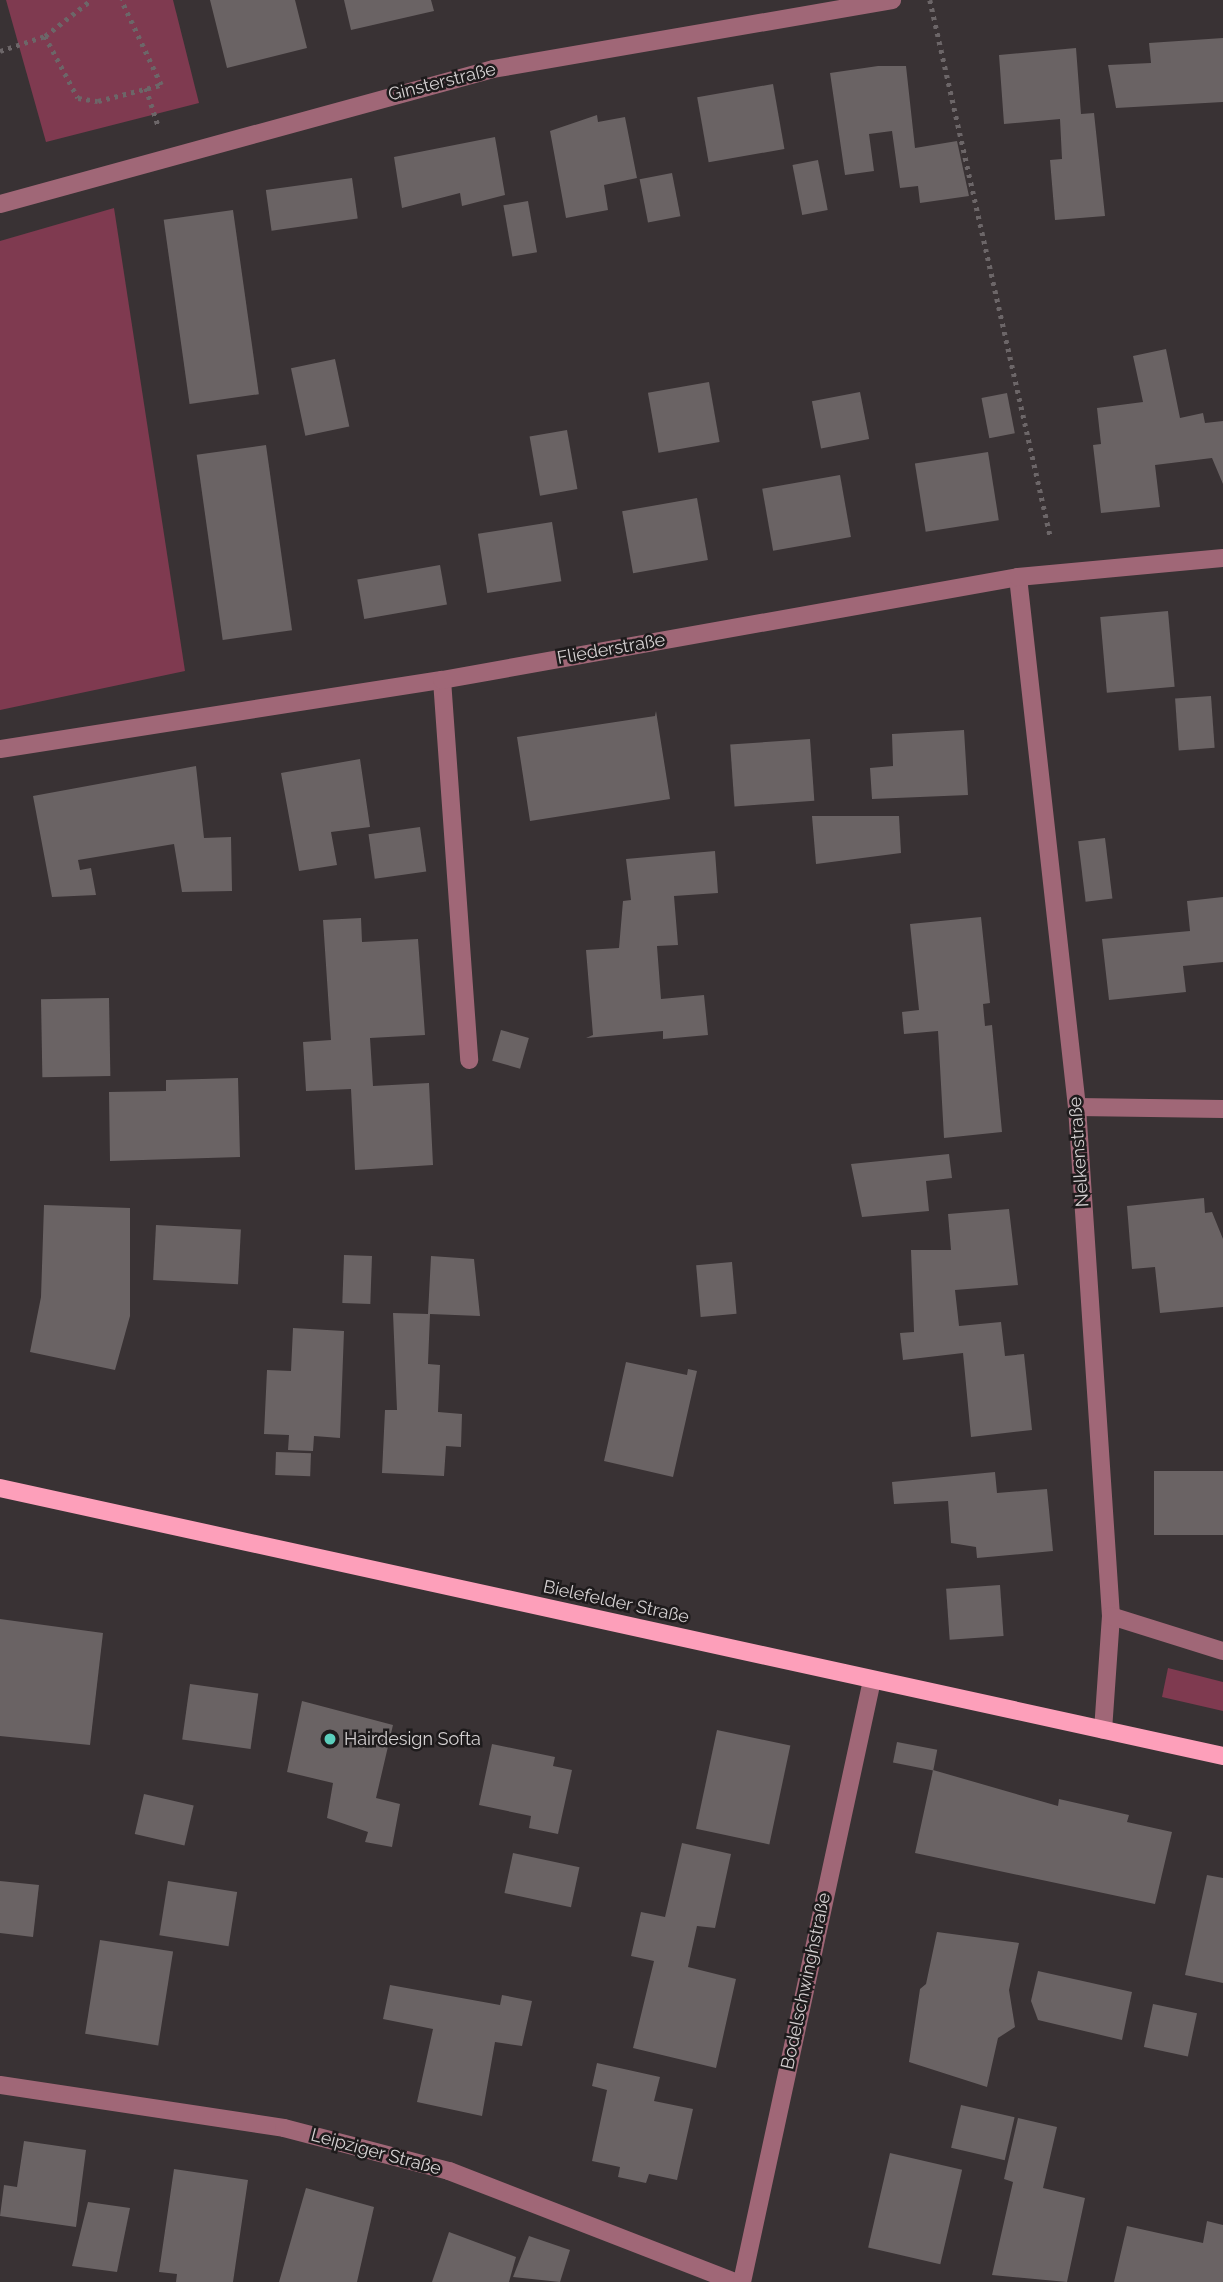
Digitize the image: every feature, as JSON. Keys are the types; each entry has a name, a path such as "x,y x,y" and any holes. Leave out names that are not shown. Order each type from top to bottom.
{"main road":[{"name":"Bielefelder Straße","path":"0,1488 1223,1756"}],"street":[{"name":"Ginsterstraße","path":"0,204 493,69 892,0"},
{"name":"Fliederstraße","path":"0,749 442,680 1018,577 1223,558"},
{"name":"Nelkenstraße","path":"1018,577 1077,1107 1111,1616 1103,1730"},
{"path":"442,680 469,1060"},
{"path":"1077,1107 1223,1109"},
{"path":"1111,1616 1223,1651"},
{"name":"Bodelschwinghstraße","path":"742,2282 872,1680"},
{"name":"Leipziger Straße","path":"0,2085 284,2128 424,2165 735,2282"}],"path":[{"path":"0,51 45,36 91,0"},
{"path":"45,36 78,98 98,101 161,85 121,0"},
{"path":"930,0 1059,572"}],"shaded area":[{"path":"6,0 173,0 199,103 46,142"},
{"path":"114,208 185,671 0,710 0,241"},
{"path":"1168,1668 1223,1682 1223,1711 1162,1697"}],"building":[{"path":"210,0 295,0 307,48 227,68"},
{"path":"344,0 431,0 434,11 351,30"},
{"path":"1223,38 1223,102 1116,108 1108,65 1151,63 1149,43"},
{"path":"1076,48 1081,114 1094,113 1105,216 1055,220 1050,160 1062,159 1060,119 1004,124 999,55"},
{"path":"878,66 906,66 915,148 957,141 969,196 920,203 918,186 900,188 892,131 869,134 874,171 845,175 830,73"},
{"path":"773,84 784,149 709,162 697,97"},
{"path":"597,115 598,122 625,117 637,178 604,185 608,210 566,218 550,131"},
{"path":"495,137 505,195 462,206 460,193 402,208 394,157"},
{"path":"818,160 828,210 802,215 792,165"},
{"path":"672,173 680,216 648,222 640,179"},
{"path":"352,178 358,219 272,231 266,190"},
{"path":"528,201 537,252 512,257 503,205"},
{"path":"233,210 259,394 190,404 164,220"},
{"path":"1166,349 1180,418 1203,413 1205,423 1223,421 1223,484 1212,458 1155,465 1160,507 1101,513 1093,445 1101,444 1097,408 1143,402 1133,356"},
{"path":"335,359 349,426 305,436 291,368"},
{"path":"709,382 720,442 659,453 648,393"},
{"path":"860,392 869,439 821,448 812,401"},
{"path":"1007,393 1015,433 989,438 981,398"},
{"path":"567,430 577,489 540,496 530,437"},
{"path":"266,445 292,630 223,640 197,455"},
{"path":"988,452 999,520 926,532 915,464"},
{"path":"840,475 851,537 773,551 762,489"},
{"path":"697,498 708,560 633,573 622,511"},
{"path":"552,522 561,581 487,593 478,534"},
{"path":"440,565 447,604 364,619 357,580"},
{"path":"1168,611 1175,687 1107,693 1100,617"},
{"path":"1211,696 1215,748 1179,750 1175,699"},
{"path":"656,711 670,799 530,821 517,737 655,716"},
{"path":"964,730 968,795 872,799 870,768 893,766 892,734"},
{"path":"810,739 814,801 735,806 730,745"},
{"path":"360,759 370,827 331,832 337,865 299,871 281,773"},
{"path":"196,766 204,838 231,837 232,891 182,892 174,844 78,860 80,870 91,868 96,895 52,897 33,796"},
{"path":"812,816 899,816 901,853 816,864"},
{"path":"420,827 426,872 375,879 369,834"},
{"path":"1105,838 1112,899 1086,902 1078,841"},
{"path":"715,851 718,893 674,896 678,945 657,946 661,999 704,995 708,1035 663,1039 663,1031 586,1038 593,1035 586,950 619,948 623,901 631,900 626,859"},
{"path":"1223,897 1223,962 1183,966 1186,992 1109,1000 1102,939 1190,931 1187,901"},
{"path":"981,917 990,1003 983,1004 985,1026 992,1025 1002,1132 944,1138 938,1031 904,1034 902,1012 919,1010 910,924"},
{"path":"361,918 362,942 418,939 425,1035 370,1038 373,1086 429,1083 433,1165 355,1170 351,1089 306,1091 303,1042 331,1040 323,920"},
{"path":"109,998 110,1076 42,1077 41,999"},
{"path":"501,1030 529,1038 520,1069 492,1061"},
{"path":"238,1078 240,1157 110,1161 109,1092 166,1091 166,1080"},
{"path":"949,1154 952,1178 926,1181 929,1211 862,1217 851,1164"},
{"path":"1204,1198 1205,1213 1212,1212 1223,1239 1223,1307 1160,1313 1155,1267 1132,1269 1127,1206"},
{"path":"44,1205 130,1208 130,1316 115,1370 30,1352 41,1297"},
{"path":"1009,1209 1018,1285 955,1290 959,1326 1001,1322 1005,1356 1024,1354 1032,1430 971,1437 963,1353 903,1360 900,1333 914,1332 911,1250 951,1250 948,1214"},
{"path":"156,1225 241,1229 238,1284 153,1280"},
{"path":"344,1255 372,1256 370,1304 342,1303"},
{"path":"431,1256 474,1259 480,1316 430,1314 428,1364 440,1365 438,1412 462,1414 461,1447 446,1446 444,1476 382,1473 385,1410 397,1410 393,1313 428,1314"},
{"path":"732,1262 737,1314 701,1317 696,1265"},
{"path":"293,1328 344,1331 340,1438 314,1436 313,1451 288,1450 289,1435 264,1434 267,1370 291,1371"},
{"path":"626,1362 687,1375 688,1369 697,1371 673,1477 604,1461"},
{"path":"276,1452 311,1453 310,1476 275,1475"},
{"path":"1154,1471 1223,1471 1223,1535 1154,1535"},
{"path":"995,1472 997,1493 1047,1489 1053,1551 977,1558 976,1547 951,1543 948,1501 894,1504 892,1482"},
{"path":"1000,1585 1004,1636 950,1640 946,1589"},
{"path":"0,1619 103,1633 90,1745 0,1736"},
{"path":"190,1684 258,1694 251,1749 182,1739"},
{"path":"302,1701 393,1725 376,1798 400,1804 392,1847 365,1842 368,1832 327,1818 333,1783 287,1772"},
{"path":"717,1730 790,1746 769,1844 696,1829"},
{"path":"897,1742 937,1750 933,1770 893,1763"},
{"path":"492,1744 555,1757 553,1766 572,1770 558,1834 529,1828 531,1816 479,1805"},
{"path":"933,1770 1058,1806 1059,1799 1129,1815 1127,1822 1172,1832 1155,1904 915,1853"},
{"path":"144,1794 194,1805 184,1845 135,1834"},
{"path":"682,1843 731,1854 715,1928 697,1926 688,1967 736,1979 716,2068 633,2048 654,1961 631,1956 641,1912 665,1917"},
{"path":"513,1853 580,1867 571,1907 504,1893"},
{"path":"1207,1875 1223,1878 1223,1983 1185,1975"},
{"path":"0,1881 39,1885 33,1937 0,1933"},
{"path":"168,1881 237,1892 229,1946 159,1935"},
{"path":"937,1932 1019,1943 1009,1990 1015,2027 998,2038 987,2087 909,2062 920,1989 926,1984"},
{"path":"100,1940 173,1952 158,2045 85,2034"},
{"path":"1038,1971 1132,1992 1122,2040 1038,2020 1031,2001"},
{"path":"390,1985 500,2005 502,1995 532,2001 522,2046 495,2042 482,2116 417,2102 433,2029 383,2019"},
{"path":"1153,2004 1197,2013 1188,2056 1144,2047"},
{"path":"597,2063 660,2077 654,2101 693,2109 677,2180 649,2174 646,2183 618,2177 620,2167 592,2161 607,2090 592,2086"},
{"path":"961,2105 1015,2117 1005,2160 951,2148"},
{"path":"1018,2118 1057,2127 1043,2188 1085,2198 1067,2282 992,2275 1013,2182 1004,2179"},
{"path":"24,2141 86,2150 76,2227 0,2216 4,2185 17,2187"},
{"path":"890,2153 962,2170 940,2264 868,2248"},
{"path":"174,2169 248,2180 233,2282 176,2282 177,2274 159,2272"},
{"path":"306,2188 374,2207 357,2282 279,2282"},
{"path":"88,2202 130,2208 117,2272 72,2266"},
{"path":"1207,2221 1223,2225 1223,2282 1114,2282 1127,2226 1203,2243"},
{"path":"449,2232 516,2257 509,2282 432,2282"},
{"path":"529,2236 570,2250 560,2282 513,2277"}],"place":[{"name":"Hairdesign Softa","path":"330,1739"}]}
